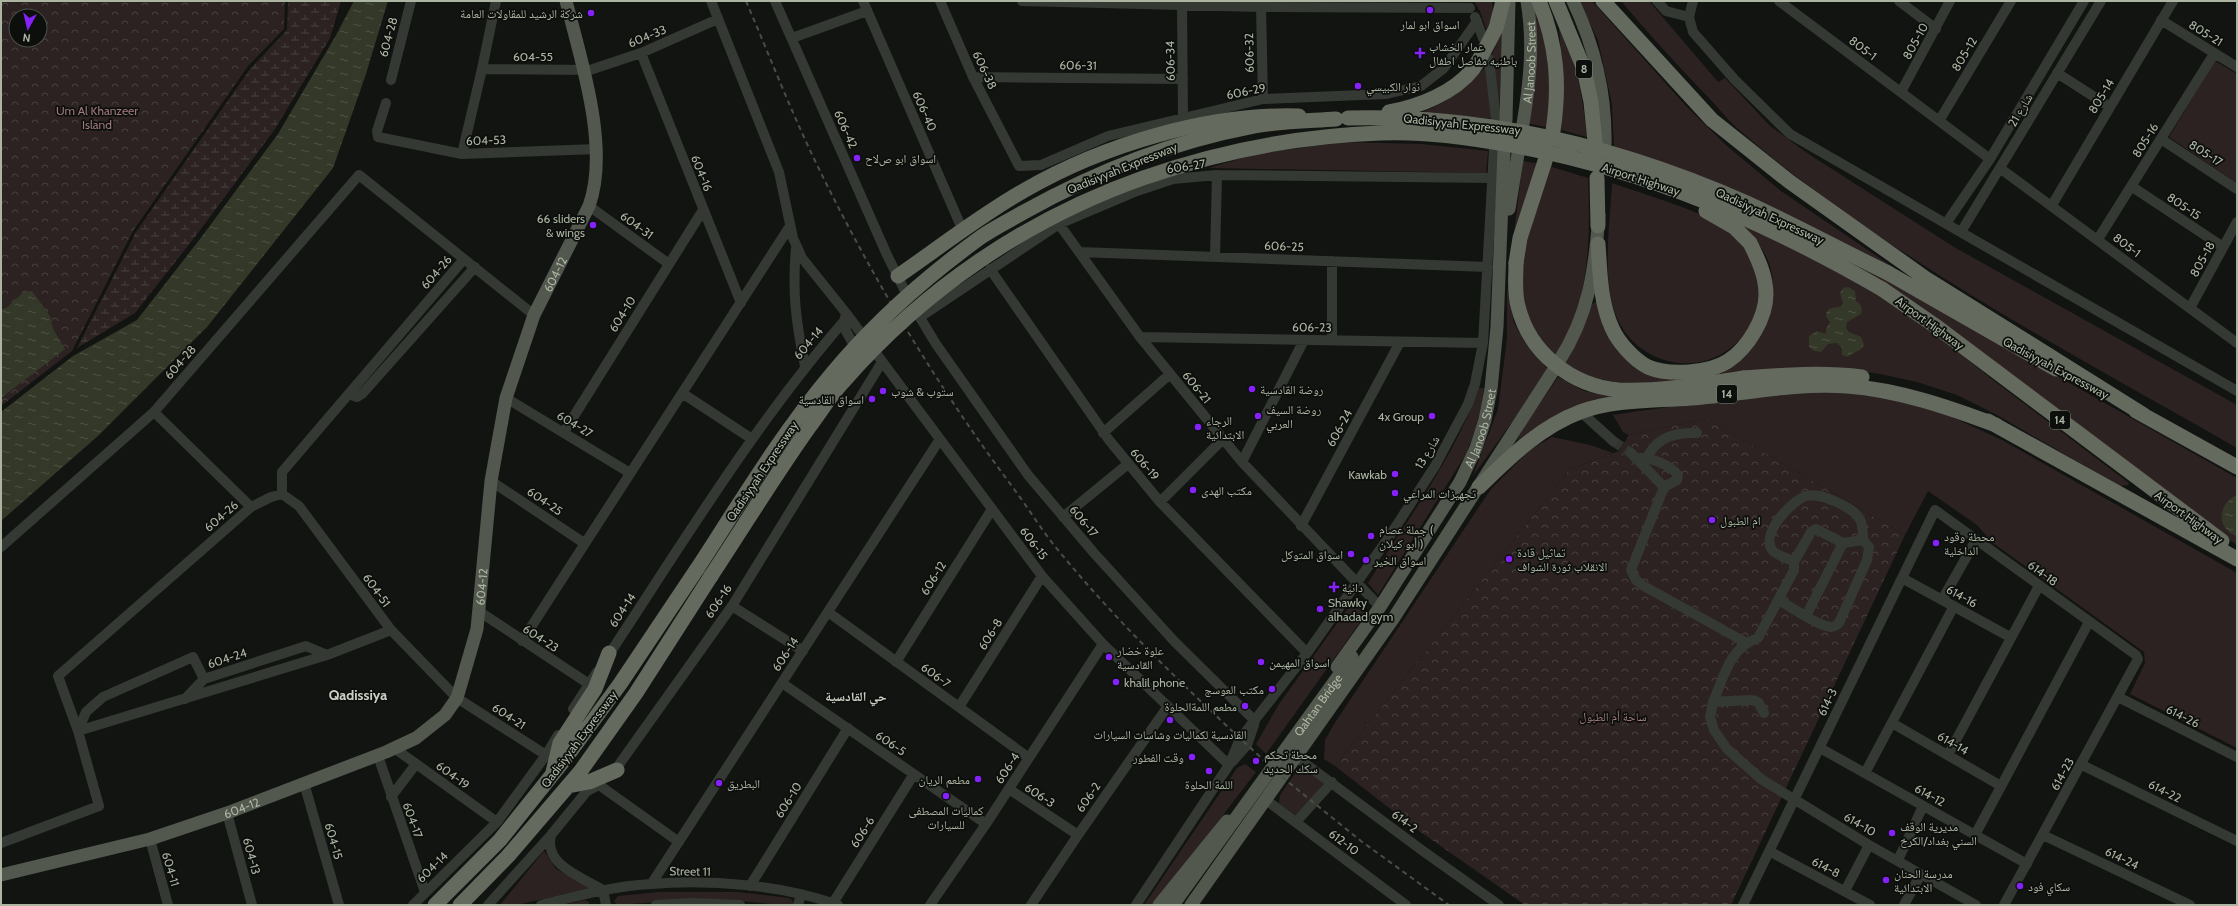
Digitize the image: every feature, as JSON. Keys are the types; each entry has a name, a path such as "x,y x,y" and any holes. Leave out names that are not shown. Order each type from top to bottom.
{"highway":[{"path":"1496,28 1498,1"},
{"path":"901,282 964,231 1025,190 1055,175 1109,152 1140,141 1196,126 1277,115 1342,119 1394,111 1424,103 1453,87 1472,70 1496,28 1503,1"},
{"path":"1540,1 1549,24 1557,62 1557,98 1554,131"},
{"name":"8","path":"1556,1 1584,69 1600,143"},
{"path":"1606,3 1712,120 1790,182 1925,278 2144,415 2237,467"},
{"name":"Qadisiyyah Expressway","path":"436,905 500,840 552,775 620,684 778,445 830,376 877,325 922,285 982,236 1040,203 1093,178 1167,148 1252,126 1342,119 1416,118 1531,132 1633,160 1698,183 1748,204 1888,273 2030,356 2144,415"},
{"name":"Qadisiyyah Expressway","path":"460,905 508,856 568,786 636,693 792,452 841,384 883,340 927,298 991,251 1043,222 1108,190 1166,170 1228,153 1284,141 1325,136 1382,133 1448,136 1541,151 1584,162"},
{"name":"14","path":"1545,161 1520,238 1515,286 1517,304 1522,322 1539,349 1552,363 1568,374 1583,381 1618,390 1680,387 1786,374 1827,374 1892,381 1922,390 1996,425 2237,559"},
{"path":"1584,162 1664,192 1717,216 1734,226 1750,243 1764,276 1766,295 1763,316 1753,336 1728,361 1694,372 1667,371 1648,367 1621,343 1612,329 1603,300 1598,244"},
{"name":"Airport Highway","path":"1584,162 1631,174 1743,216 1834,261 1882,289 1937,327 2237,553"},
{"path":"1598,226 1600,179"},
{"name":"14","path":"1479,487 1522,446 1566,418 1581,412 1612,404 1693,398 1778,388 1847,386 1890,391 1919,398 1996,425"},
{"path":"552,775 560,742 595,689 609,653"},
{"path":"568,786 598,779 617,770"}],"main road":[{"name":"604-12","path":"1,875 150,840 228,813 378,756 433,726 445,715 457,698 477,629 480,612 491,481 506,398 534,315 589,206 595,190 597,149 584,69 566,1"},
{"name":"Al Janoob Street","path":"1503,118 1509,1"},
{"name":"Al Janoob Street","path":"1523,124 1531,62 1531,25 1527,1"},
{"path":"1574,1 1591,41 1604,101 1600,143"},
{"name":"Al Janoob Street","path":"1499,150 1499,283"},
{"name":"Al Janoob Street","path":"1383,602 1460,482 1476,448 1485,420 1491,389 1499,283 1518,154"},
{"name":"Al Janoob Street","path":"1402,605 1479,487 1572,339 1589,294 1598,244 1598,226"},
{"path":"1159,905 1225,823 1383,602"},
{"name":"Qahtan Bridge","path":"1183,905 1354,658 1383,602"},
{"path":"1191,905 1402,605"},
{"name":"Qahtan Bridge","path":"1173,905 1354,658 1402,605"}],"street":[{"name":"604-28","path":"391,80 411,1"},
{"path":"462,154 496,1"},
{"path":"711,1 779,172 796,248 845,317 876,366"},
{"name":"606-42","path":"776,1 901,282"},
{"name":"606-40","path":"863,1 964,231"},
{"name":"606-38","path":"940,1 973,77 1008,148"},
{"path":"1022,1 1141,2 1182,4 1226,3 1260,7 1469,4 1483,38"},
{"path":"1657,1 1666,11 1689,17"},
{"name":"805-1","path":"1779,1 1990,159"},
{"path":"1899,1 1936,29"},
{"name":"805-10","path":"1901,92 1950,1"},
{"name":"805-12","path":"1939,121 2011,1"},
{"name":"شارع 21","path":"1946,222 1990,159 2084,1"},
{"name":"شارع 21","path":"1961,232 2101,1"},
{"name":"805-14","path":"2052,205 2173,1"},
{"path":"1693,2 1689,17 1693,32 1735,80 1790,134 1946,222 2237,391"},
{"name":"606-34","path":"1182,4 1183,118"},
{"name":"606-32","path":"1260,7 1263,99"},
{"path":"792,38 867,11"},
{"name":"604-33","path":"584,69 590,70 641,53 718,19"},
{"name":"805-21","path":"2161,20 2237,67"},
{"name":"606-29","path":"1008,148 1019,166 1041,165 1108,136 1263,99 1386,94 1421,86 1444,68 1477,21"},
{"name":"604-16","path":"641,53 741,303"},
{"name":"805-16","path":"2098,239 2214,54"},
{"path":"1488,59 1503,118"},
{"name":"604-55","path":"482,69 584,69"},
{"path":"2057,74 2110,107"},
{"name":"606-31","path":"973,77 1183,79"},
{"name":"604-53","path":"386,103 377,132 378,137 462,154 597,149"},
{"name":"805-17","path":"2161,139 2237,188"},
{"name":"شارع 13","path":"1136,905 1229,764 1247,745 1255,721 1357,584 1416,496 1459,423 1475,384 1483,343 1493,178 1499,150"},
{"name":"805-1","path":"2000,169 2052,205 2237,343"},
{"name":"604-28","path":"1,547 154,412 359,175 464,259"},
{"path":"1215,257 1217,175"},
{"name":"606-27","path":"920,317 1059,224 1137,191 1173,179 1217,175 1493,178"},
{"name":"805-15","path":"2132,186 2223,247"},
{"name":"604-31","path":"589,206 669,264"},
{"name":"604-10","path":"564,432 703,210"},
{"name":"805-18","path":"2190,308 2237,222"},
{"name":"606-21","path":"1059,224 1140,337 1242,462 1357,584 1383,602"},
{"path":"522,640 790,226"},
{"path":"796,248 794,271 796,324 805,366"},
{"name":"606-25","path":"1079,252 1488,267"},
{"path":"464,259 534,315"},
{"name":"604-26","path":"1,843 99,806 78,731 58,676 251,507 271,497 282,494 282,472 464,259"},
{"path":"1332,261 1332,340"},
{"path":"349,394 358,397 362,394 475,268"},
{"name":"606-19","path":"990,269 1104,433 1128,464 1160,502 1307,653"},
{"path":"845,317 846,331 851,340"},
{"name":"604-14","path":"413,905 497,822 546,755 609,653 752,439 805,366 845,317"},
{"name":"606-17","path":"920,317 936,344 1028,475 1174,641 1255,721"},
{"name":"606-23","path":"1140,337 1483,343"},
{"path":"1242,462 1304,340"},
{"name":"606-24","path":"1301,526 1400,342"},
{"name":"606-15","path":"876,366 889,371 1042,576 1103,644 1229,764"},
{"name":"606-16","path":"488,905 551,835 587,791 599,786 617,770 732,606 876,366"},
{"path":"1104,433 1170,374"},
{"path":"682,393 752,439"},
{"name":"604-27","path":"506,398 630,473"},
{"path":"154,412 251,507"},
{"path":"1581,412 1613,441"},
{"path":"1639,456 1656,442 1683,432 1696,433"},
{"name":"606-14","path":"652,884 940,439"},
{"path":"1160,502 1223,439"},
{"path":"1639,456 1674,470 1678,475 1677,480 1664,487 1631,570 1633,575 1642,585 1745,642 1758,638 1779,600 1794,570 1794,562 1811,532 1816,529 1842,543 1863,540"},
{"path":"1639,456 1664,487"},
{"path":"1063,516 1128,464"},
{"name":"604-25","path":"491,481 584,543"},
{"name":"604-51","path":"282,494 299,506 391,630 457,698"},
{"path":"1779,600 1806,616 1829,627 1835,626 1839,623 1867,560 1869,547 1863,540 1861,521 1856,514 1838,502 1820,496 1807,496 1782,513 1772,532 1770,545 1773,551 1794,562"},
{"name":"606-12","path":"896,662 992,509"},
{"name":"614-18","path":"1935,510 2136,655"},
{"name":"614-3","path":"1745,904 1769,851 1935,510"},
{"path":"1942,600 1976,540"},
{"path":"1806,616 1842,543"},
{"name":"606-8","path":"959,707 1042,576"},
{"name":"614-16","path":"1902,578 2010,637"},
{"path":"1948,755 2010,637 2039,586"},
{"path":"732,606 803,651"},
{"path":"1865,773 1954,606"},
{"name":"604-23","path":"480,612 589,684"},
{"name":"606-7","path":"828,612 1029,758"},
{"path":"1975,835 2089,622"},
{"path":"78,731 256,678 327,655 391,630"},
{"name":"614-10","path":"1745,642 1727,668 1713,702 1710,717 1714,730 1727,749 1761,779 1794,800 1869,845 1976,905"},
{"name":"606-4","path":"930,905 986,824 1103,644"},
{"name":"604-24","path":"78,731 86,712 103,696 193,657 204,679 306,646 327,655"},
{"name":"614-23","path":"2006,904 2137,662 2136,655"},
{"path":"250,664 256,678"},
{"path":"184,700 204,679"},
{"name":"606-5","path":"782,683 986,824"},
{"name":"604-21","path":"457,698 546,755"},
{"name":"614-26","path":"2118,698 2237,757"},
{"path":"1713,702 1752,700 1758,702 1764,713"},
{"name":"606-2","path":"1032,905 1078,835 1168,706"},
{"name":"614-14","path":"1892,723 2001,786"},
{"name":"606-10","path":"750,886 848,728"},
{"name":"604-19","path":"394,748 497,822"},
{"name":"614-12","path":"1820,748 2027,864"},
{"name":"604-17","path":"378,756 391,797 426,892"},
{"name":"614-2","path":"1295,756 1332,782 1423,852 1500,905"},
{"path":"391,797 416,764"},
{"name":"614-22","path":"2082,764 2237,841"},
{"name":"606-6","path":"835,904 914,774"},
{"path":"1297,821 1332,782"},
{"name":"604-15","path":"304,783 339,905"},
{"path":"599,786 680,842"},
{"name":"606-3","path":"1009,789 1078,835"},
{"name":"612-10","path":"1266,800 1297,821 1406,905"},
{"path":"1898,860 1923,806"},
{"name":"604-13","path":"228,813 252,905"},
{"path":"551,835 549,848 555,860 603,890 606,905"},
{"name":"614-24","path":"2043,835 2190,905"},
{"name":"604-11","path":"150,840 168,905"},
{"path":"1845,891 1869,845"},
{"name":"614-8","path":"1769,851 1870,905"},
{"path":"1904,905 1921,874"},
{"name":"Street 11","path":"541,905 603,890 652,884 750,886 801,894 835,904"},
{"path":"798,905 801,894"},
{"path":"656,905 692,903 739,905"}],"green space":[{"name":"Um Al Khanzeer Island","path":"1,1 285,1 284,29 248,66 133,231 72,351 1,406"},
{"path":"288,1 341,1 330,38 275,129 198,233 135,313 77,348 136,232 250,69 287,30"},
{"path":"1474,1 1492,1 1493,13 1487,31 1480,11"},
{"path":"1532,1 1549,46 1550,128 1527,123"},
{"path":"1579,1 1592,1 1686,106 1726,145 1781,191 1928,291 1806,226 1704,177 1614,147 1612,104 1598,40"},
{"path":"1621,1 1649,1 1718,82 1725,78 1770,126 1807,153 1954,247 2237,405 2237,448 1980,300 1916,261 1855,219 1795,175 1738,129 1673,61"},
{"path":"1559,28 1571,54 1579,81 1587,137 1561,130 1563,77"},
{"path":"1502,31 1499,119 1420,113 1447,100 1463,89 1478,75 1490,59"},
{"path":"2215,61 2237,74 2237,183 2169,137"},
{"path":"1343,142 1422,144 1488,151 1486,173 1209,168 1255,154"},
{"path":"1523,161 1540,164 1511,256"},
{"path":"1549,166 1588,178 1589,234 1583,288 1572,328 1558,357 1539,335 1527,313 1522,289 1522,266 1526,241"},
{"path":"1612,183 1675,204 1709,218 1732,232 1740,240 1753,260 1757,270 1759,292 1755,313 1746,331 1733,346 1716,357 1697,363 1676,363 1648,353 1637,345 1624,330 1617,318 1612,303 1609,286 1608,233"},
{"path":"1740,223 1843,272 1914,317 1993,380 2129,483 2128,485 2119,486 1997,415 1957,395 1917,382 1875,373 1829,369 1721,376 1729,367 1747,355 1754,346 1765,324 1772,301 1772,278 1768,260 1757,243"},
{"path":"1800,237 1874,272 2237,478 2237,545"},
{"path":"1507,288 1514,323 1525,342 1549,371 1473,476 1498,409 1507,338"},
{"path":"1595,302 1598,304 1612,343 1691,378 1640,386 1587,377 1564,363 1590,306"},
{"path":"1558,377 1584,391 1621,399 1540,426 1517,441 1522,430"},
{"path":"1479,388 1484,388 1479,420 1466,454 1378,595 1368,583 1443,464 1469,414"},
{"path":"1832,392 1870,394 1939,411 2002,440 2237,573 2237,748 2130,694 2145,663 2144,652 1993,543 1977,525 1928,491 1905,535 1707,419 1629,435 1623,432 1613,415 1722,400"},
{"name":"ساحة أم الطبول","path":"1707,419 1905,535 1731,905 1525,905 1415,828 1335,766 1570,469 1619,451 1629,435"},
{"path":"1552,437 1590,445 1613,453 1570,469 1335,766 1324,759 1325,740 1336,721 1491,489 1530,450"},
{"path":"1351,604 1362,604 1366,614 1266,754 1256,744 1279,704"},
{"path":"1245,764 1256,772 1154,905 1144,905 1237,768"},
{"path":"1296,772 1309,772 1324,783 1296,818 1279,803 1280,795"},
{"path":"544,851 556,869 592,888 516,905 500,905"},
{"path":"659,892 738,892 789,898 792,900 794,905 706,900 617,905 614,901 618,896"},
{"path":"585,900 589,902 589,905 563,905"}],"water":[{"path":"354,1 388,1 365,77 333,168 207,327 99,435 1,521 1,412 73,356 137,320 200,239 278,134 335,37"},
{"path":"1848,287 1855,291 1856,301 1862,310 1861,314 1847,322 1846,328 1849,332 1861,337 1864,345 1861,349 1847,357 1842,355 1842,348 1837,343 1828,344 1821,352 1814,351 1809,347 1809,336 1817,331 1826,334 1826,329 1830,322 1826,316 1828,310 1842,306 1843,303 1840,293 1843,288"},
{"path":"32,291 50,316 53,329 65,349 1,398 1,313 24,292"},
{"path":"2237,495 2237,536 2230,533 2225,528 2222,522 2222,516 2226,504"}],"tunnel":[{"path":"1613,441 1631,453"}],"railway":[{"path":"746,1 781,85 819,169 840,211 909,334 960,413 1046,535 1082,579 1159,661 1268,764"},
{"path":"1282,777 1361,841 1449,905"}],"place":[{"name":"اسواق ابو لمار","path":"1430,10"},
{"name":"شركة الرشيد للمقاولات العامة","path":"591,13"},
{"name":"عمار الخشاب باطنيه مفاصل اطفال","path":"1420,53"},
{"name":"نوار الكبيسي","path":"1358,86"},
{"name":"اسواق ابو صﻻح","path":"857,158"},
{"name":"66 sliders & wings","path":"593,225"},
{"name":"روضة القادسية","path":"1252,389"},
{"name":"ستوب & شوب","path":"883,391"},
{"name":"اسواق القادسية","path":"872,399"},
{"name":"روضة السيف العربي","path":"1258,416"},
{"name":"4x Group","path":"1432,416"},
{"name":"الرجاء الابتدائية","path":"1198,427"},
{"name":"Kawkab","path":"1395,474"},
{"name":"مكتب الهدى","path":"1193,490"},
{"name":"تجهيزات المراعي","path":"1395,493"},
{"name":"ام الطبول","path":"1712,520"},
{"name":"جملة عصام ( أبو كيلان )","path":"1371,536"},
{"name":"محطة وقود الداخلية","path":"1936,543"},
{"name":"اسواق المتوكل","path":"1351,554"},
{"name":"تماثيل قادة الانقلاب ثورة الشواف","path":"1509,559"},
{"name":"اسواق الخير","path":"1366,560"},
{"name":"دانية","path":"1334,587"},
{"name":"Shawky alhadad gym","path":"1320,609"},
{"name":"علوة خضار القادسية","path":"1109,657"},
{"name":"اسواق المهيمن","path":"1261,662"},
{"name":"khalil phone","path":"1116,682"},
{"name":"مكتب العوسج","path":"1272,689"},
{"name":"مطعم اللمةالحلوة","path":"1245,706"},
{"name":"القادسية لكماليات وشاسات السيارات","path":"1170,720"},
{"name":"وقت الفطور","path":"1192,757"},
{"name":"محطة تحكم سكك الحديد","path":"1256,761"},
{"name":"اللمة الحلوة","path":"1209,771"},
{"name":"مطعم الريان","path":"978,779"},
{"name":"البطريق","path":"719,783"},
{"name":"كماليات المصطفى للسيارات","path":"946,796"},
{"name":"مديرية الوقف السني بغداد/الكرخ","path":"1892,833"},
{"name":"مدرسة الحنان الابتدائية","path":"1886,880"},
{"name":"سكاي فود","path":"2020,886"}],"district":[{"name":"Qadissiya","path":"358,695"},
{"name":"حي القادسية","path":"856,696"}]}
